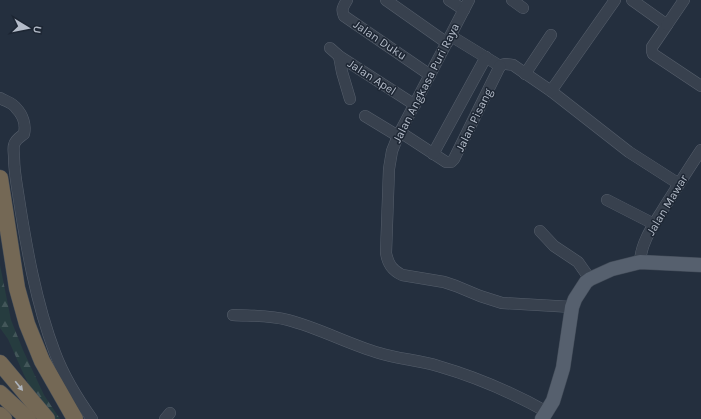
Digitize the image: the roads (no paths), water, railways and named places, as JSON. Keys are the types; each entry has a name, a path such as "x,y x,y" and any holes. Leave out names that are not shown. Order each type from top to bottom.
{"highway":[{"path":"0,178 17,288 28,324 42,362 75,419"},
{"path":"0,240 14,311 24,344 42,382 66,419"},
{"path":"0,363 47,419"},
{"path":"0,393 28,419"},
{"path":"0,415 4,419"}],"main road":[{"path":"544,415 553,401 563,368 572,307 575,299 590,278 612,269 640,262 701,265"}],"street":[{"name":"Jalan Duku","path":"347,0 342,11 344,16 430,74"},
{"path":"386,0 449,39 486,57 500,66 506,63 513,65 551,91 629,152 679,184"},
{"path":"449,0 464,10"},
{"name":"Jalan Angkasa Puri Raya","path":"470,0 399,134 392,151 389,169 387,260 396,272 402,275 444,282 502,303 572,307"},
{"path":"512,0 523,8"},
{"path":"551,91 615,0"},
{"path":"632,0 667,25"},
{"path":"684,0 652,47 652,51 653,54 701,86"},
{"path":"526,74 551,35"},
{"name":"Jalan Apel","path":"330,48 339,56 414,105"},
{"path":"339,56 350,99"},
{"path":"433,154 486,57"},
{"name":"Jalan Pisang","path":"365,116 446,162 451,162 454,159 500,66"},
{"path":"0,98 16,107 24,123 24,134 15,142 13,146 14,167 32,270 45,325 55,354 67,380 92,419"},
{"name":"Jalan Mawar","path":"640,262 645,241 654,224 701,150"},
{"path":"607,200 654,224"},
{"path":"540,231 554,246 578,262 590,278"},
{"path":"233,315 271,316 287,319 304,324 361,348 381,354 421,362 459,373 512,394 544,415"}]}
